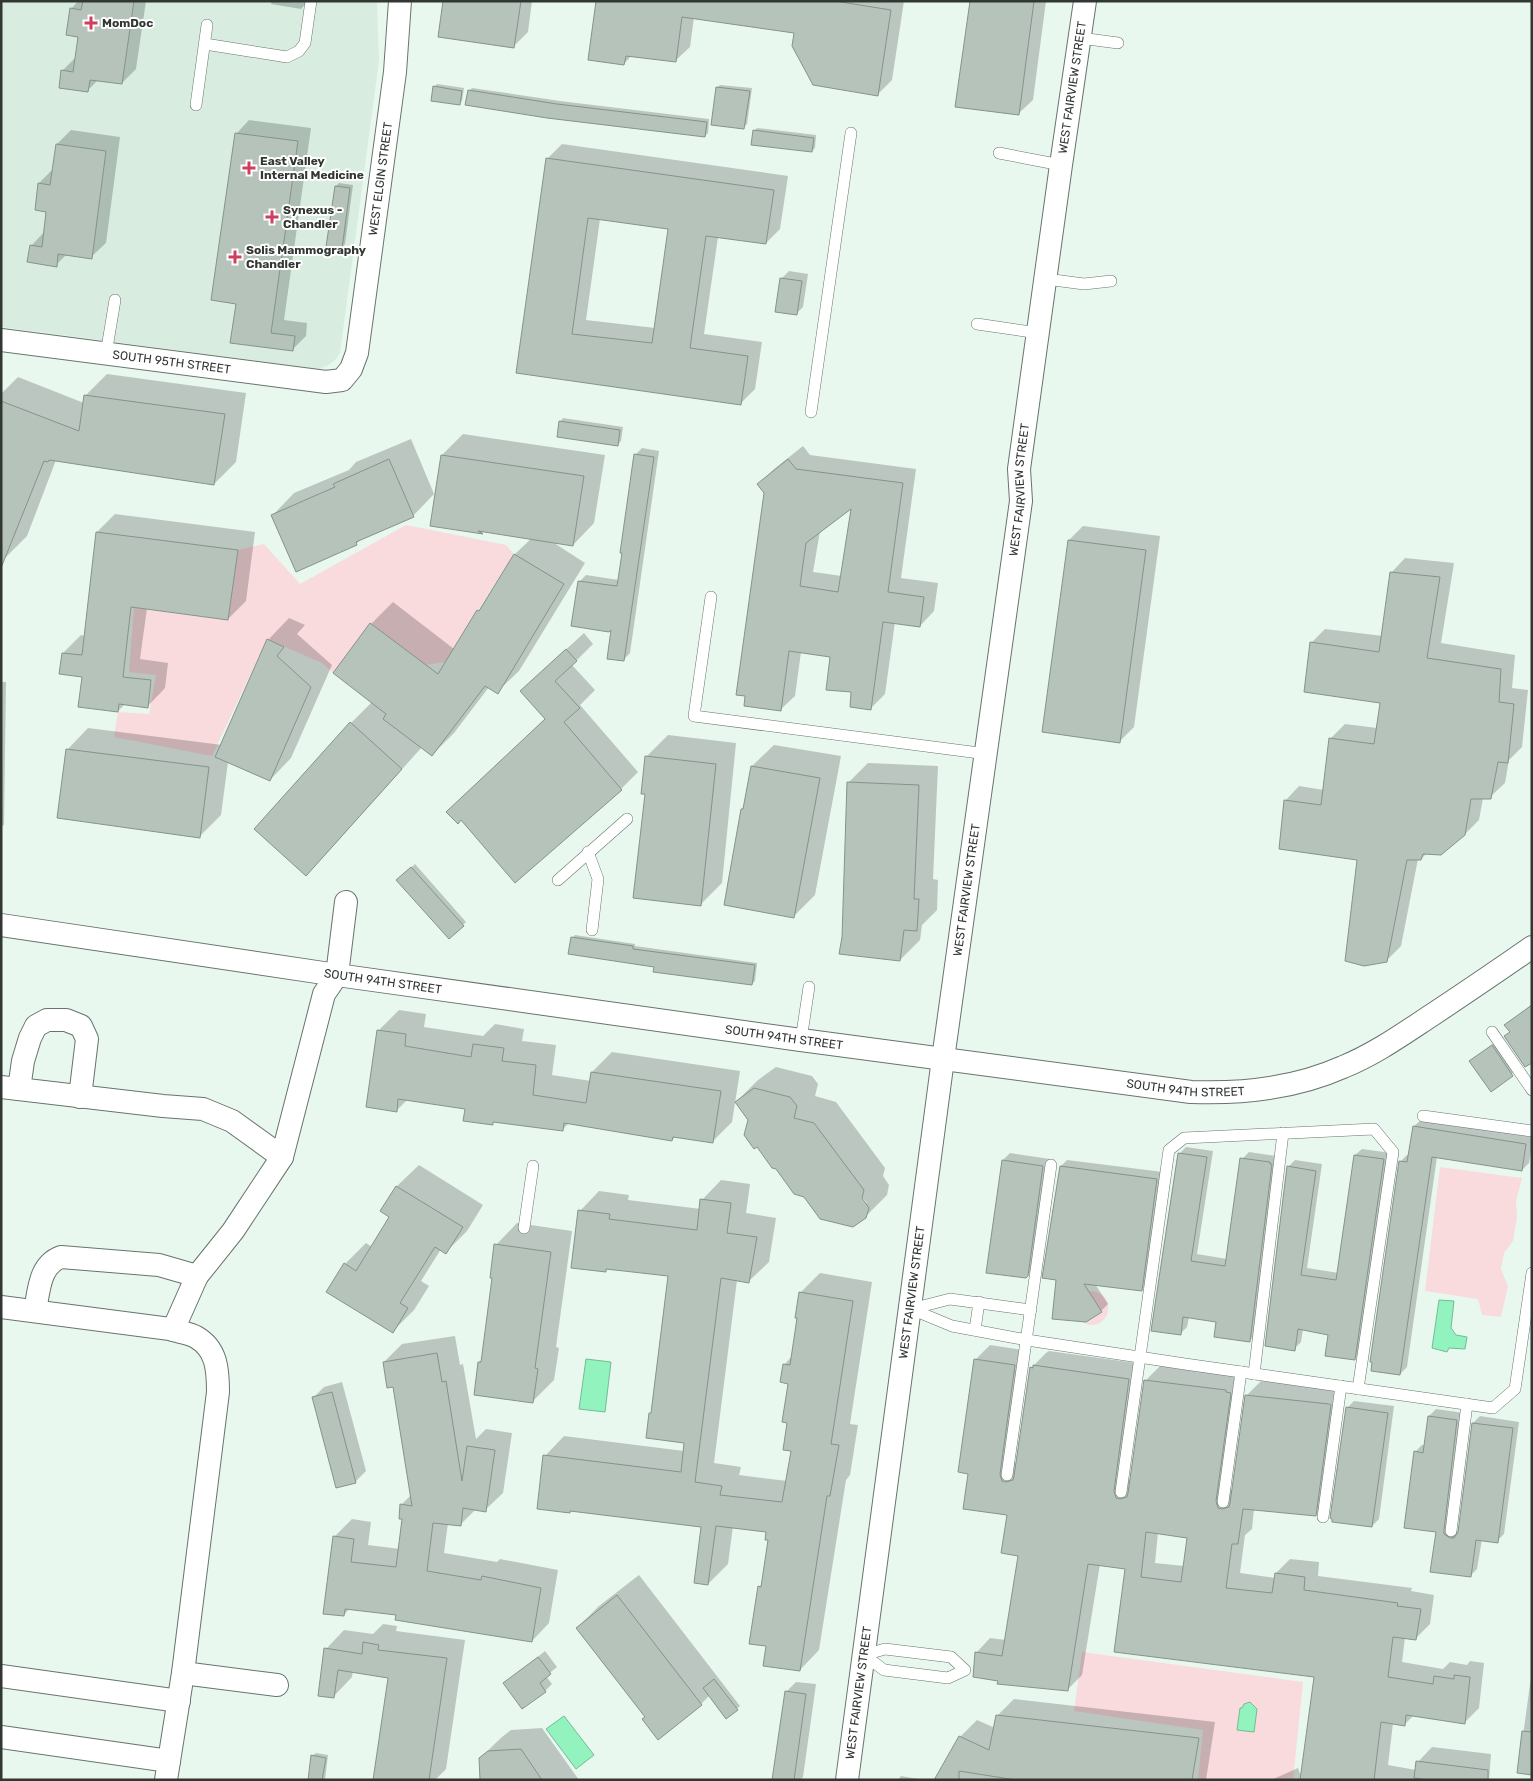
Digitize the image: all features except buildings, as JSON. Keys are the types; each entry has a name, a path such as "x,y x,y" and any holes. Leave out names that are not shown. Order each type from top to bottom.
{"street":[{"name":"WEST ELGIN STREET","path":"342,380 352,369 357,353 394,72 400,1"},
{"name":"WEST FAIRVIEW STREET","path":"847,1780 943,1059 1021,501 1019,468 1085,1"},
{"name":"SOUTH 95TH STREET","path":"1,340 326,382 342,380"},
{"path":"174,1330 197,1276 233,1230 282,1157 324,994 337,975 346,902"},
{"name":"SOUTH 94TH STREET","path":"1,925 337,975 802,1040 1191,1092 1217,1093 1275,1088 1329,1073 1375,1051 1532,947"},
{"path":"80,1097 87,1040 81,1026 66,1020 47,1020 36,1026 23,1061 10,1088 80,1097 203,1109 232,1122 282,1157"},
{"path":"36,1311 45,1269 52,1260 61,1257 159,1265 197,1276"},
{"path":"1,1307 174,1330 195,1336 210,1347 218,1366 218,1392 183,1673 168,1770 1,1737"},
{"path":"183,1673 277,1685"},
{"path":"1,1676 179,1701"}],"lane":[{"path":"205,44 287,57 299,51 305,43 310,1"},
{"path":"196,105 207,24"},
{"path":"1080,38 1118,43"},
{"path":"811,412 851,133"},
{"path":"999,153 1061,165"},
{"path":"1046,279 1084,284 1110,281"},
{"path":"106,354 115,300"},
{"path":"977,324 1038,333"},
{"path":"711,597 694,716 987,754"},
{"path":"558,880 626,819"},
{"path":"588,852 598,879 592,930"},
{"path":"802,1040 809,987"},
{"path":"1492,1032 1532,1090"},
{"path":"1423,1116 1532,1131"},
{"path":"1121,1492 1169,1150 1184,1138 1374,1130 1393,1152 1358,1389"},
{"path":"1254,1374 1283,1134"},
{"path":"1007,1474 1051,1165"},
{"path":"524,1228 533,1166"},
{"path":"911,1310 952,1326 1027,1340 1493,1408 1515,1389 1532,1272"},
{"path":"911,1310 950,1299 1031,1310"},
{"path":"976,1330 979,1302"},
{"path":"1223,1502 1241,1372"},
{"path":"1323,1517 1341,1386"},
{"path":"1451,1530 1468,1404"},
{"path":"885,1649 951,1657 965,1670 948,1678 884,1670 864,1655 885,1649"}],"shaded area":[{"path":"1,1 377,1 379,61 340,353 336,359 319,369 1,327"},
{"path":"406,525 506,545 514,554 445,662 425,665 371,623 333,673 322,663 267,639 212,756 114,737 118,712 149,714 156,675 129,672 134,608 228,620 238,550 264,544 300,584"},
{"path":"1440,1167 1522,1178 1516,1201 1517,1217 1513,1241 1504,1253 1501,1269 1508,1286 1501,1317 1482,1315 1478,1299 1425,1291"},
{"path":"1091,1291 1101,1294 1106,1300 1108,1307 1107,1314 1103,1320 1097,1324 1089,1325 1079,1320 1085,1292"},
{"path":"1439,1300 1454,1301 1451,1328 1456,1335 1467,1337 1465,1349 1449,1348 1447,1352 1432,1348"},
{"path":"586,1359 611,1362 605,1412 579,1409"},
{"path":"1082,1652 1303,1682 1293,1780 1198,1780 1203,1730 1074,1711"},
{"path":"1250,1702 1257,1709 1254,1732 1237,1730 1240,1708"},
{"path":"564,1716 594,1755 576,1769 546,1729"}],"place":[{"name":"MomDoc","path":"91,23"},
{"name":"East Valley Internal Medicine","path":"249,168"},
{"name":"Synexus - Chandler","path":"272,217"},
{"name":"Solis Mammography Chandler","path":"235,257"}]}
